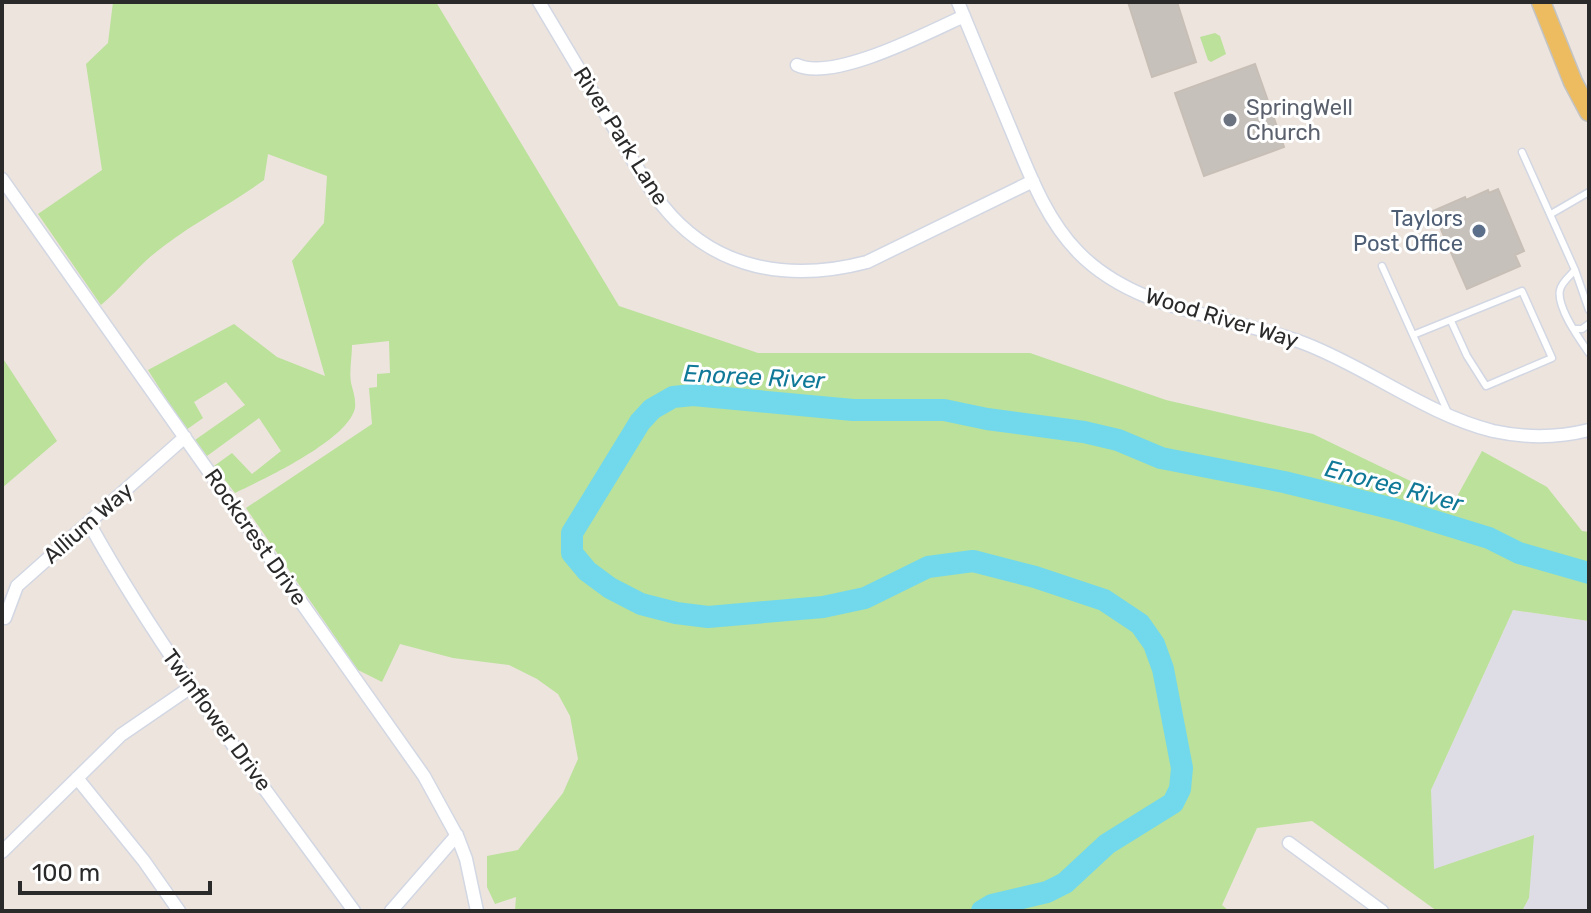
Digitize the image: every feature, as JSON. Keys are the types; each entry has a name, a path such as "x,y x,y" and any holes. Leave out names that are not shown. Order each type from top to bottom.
{"main road":[{"path":"1541,2 1573,82 1589,112"}],"street":[{"name":"River Park Lane","path":"539,2 663,207 700,241 745,263 795,273 841,269 867,262 1033,181"},
{"name":"Wood River Way","path":"958,2 1049,214 1094,267 1119,284 1165,303 1307,344 1449,415 1512,435 1560,436 1589,430"},
{"path":"797,65 812,70 844,66 964,16"},
{"name":"Rockcrest Drive","path":"2,179 424,776 457,835 466,859 477,911"},
{"name":"Allium Way","path":"5,618 17,586 185,437"},
{"name":"Twinflower Drive","path":"89,523 127,591 191,687 354,911"},
{"path":"2,852 121,735 153,710 191,687"},
{"path":"77,778 144,861 179,911"},
{"path":"391,911 457,835"},
{"path":"1289,843 1382,911"}],"lane":[{"path":"1522,152 1575,270 1589,310"},
{"path":"1551,214 1589,192"},
{"path":"1382,266 1449,415"},
{"path":"1575,270 1560,287 1559,294 1574,329 1589,353"},
{"path":"1413,335 1522,291 1552,358 1486,386 1467,356 1451,321"},
{"path":"1574,329 1582,329 1589,324"}],"shaded area":[{"path":"1513,610 1589,621 1589,911 1522,911 1529,898 1533,835 1433,870 1431,790"}],"green space":[{"path":"113,2 436,2 619,306 758,353 1030,353 1166,400 1313,434 1454,502 1482,451 1547,487 1582,531 1589,532 1589,621 1513,610 1431,790 1434,869 1534,835 1529,898 1522,911 1437,911 1312,821 1257,828 1222,905 1229,911 515,911 516,897 495,904 487,887 487,856 518,850 563,793 578,759 570,716 558,694 509,665 453,658 400,644 382,682 358,670 246,508 372,424 369,388 377,387 377,374 390,373 389,341 352,345 350,379 355,408 337,433 303,457 235,493 214,466 232,453 252,474 281,451 259,418 207,456 195,440 245,405 226,382 194,402 203,418 186,430 148,370 234,324 277,357 325,376 292,261 324,223 327,176 268,154 264,180 163,246 101,305 38,214 102,170 86,64 108,43"},
{"path":"1215,33 1220,36 1226,54 1211,62 1200,37"},
{"path":"2,357 57,441 2,488"}],"building":[{"path":"1128,2 1177,2 1196,62 1152,77"},
{"name":"SpringWell Church","path":"1255,64 1284,147 1204,176 1175,93"},
{"name":"Taylors Post Office","path":"1498,189 1524,251 1515,255 1520,266 1467,289 1433,211 1465,197 1466,200"}],"waterway":[{"name":"Enoree River","path":"982,911 992,905 1047,892 1065,883 1107,844 1173,803 1180,789 1182,768 1163,669 1154,644 1140,624 1104,600 973,561 928,567 865,598 823,607 708,617 641,604 610,588 587,571 572,553 572,533 640,422 652,409 673,397 693,395 853,410 944,410 1084,432 1118,440 1161,458 1284,482 1398,510 1489,538 1519,553 1589,573"}],"place":[{"name":"SpringWell Church","path":"1230,120"},
{"name":"Taylors Post Office","path":"1479,231"}]}
